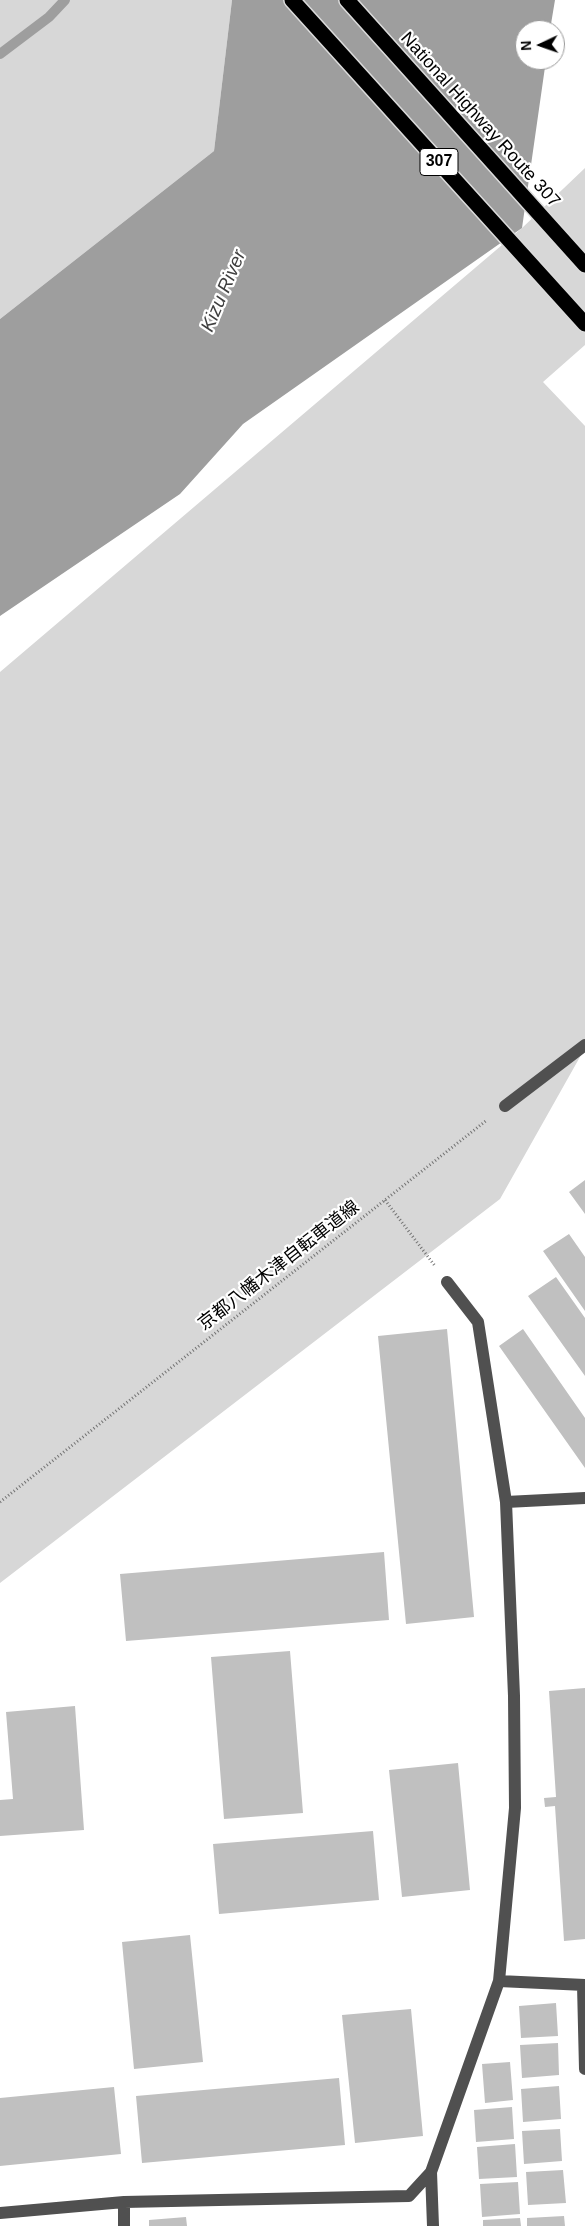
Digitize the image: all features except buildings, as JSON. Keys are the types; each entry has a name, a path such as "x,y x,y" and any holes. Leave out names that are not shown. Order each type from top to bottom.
{"highway":[{"name":"307","path":"292,0 585,324"},
{"name":"National Highway Route 307","path":"348,0 585,265"}],"street":[{"path":"505,1106 585,1045"},
{"path":"433,2226 432,2172 499,1981 515,1808 514,1696 506,1502 478,1322 447,1282"},
{"path":"506,1502 585,1498"},
{"path":"499,1981 584,1985 585,2069"},
{"path":"0,2213 124,2202 409,2196 432,2172"},
{"path":"124,2202 124,2226"}],"path":[{"name":"京都八幡木津自転車道線","path":"0,1502 505,1106"},
{"path":"385,1200 447,1282"}],"shaded area":[{"path":"0,0 232,0 214,151 0,319"},
{"path":"585,168 585,345 543,382 585,426 585,1048 500,1199 0,1583 0,672 522,228"}],"water":[{"name":"Kizu River","path":"232,0 555,0 552,20 515,20 515,70 545,70 522,228 243,424 180,494 0,616 0,319 214,151"}],"waterway":[{"path":"0,54 49,17 65,0"}]}
